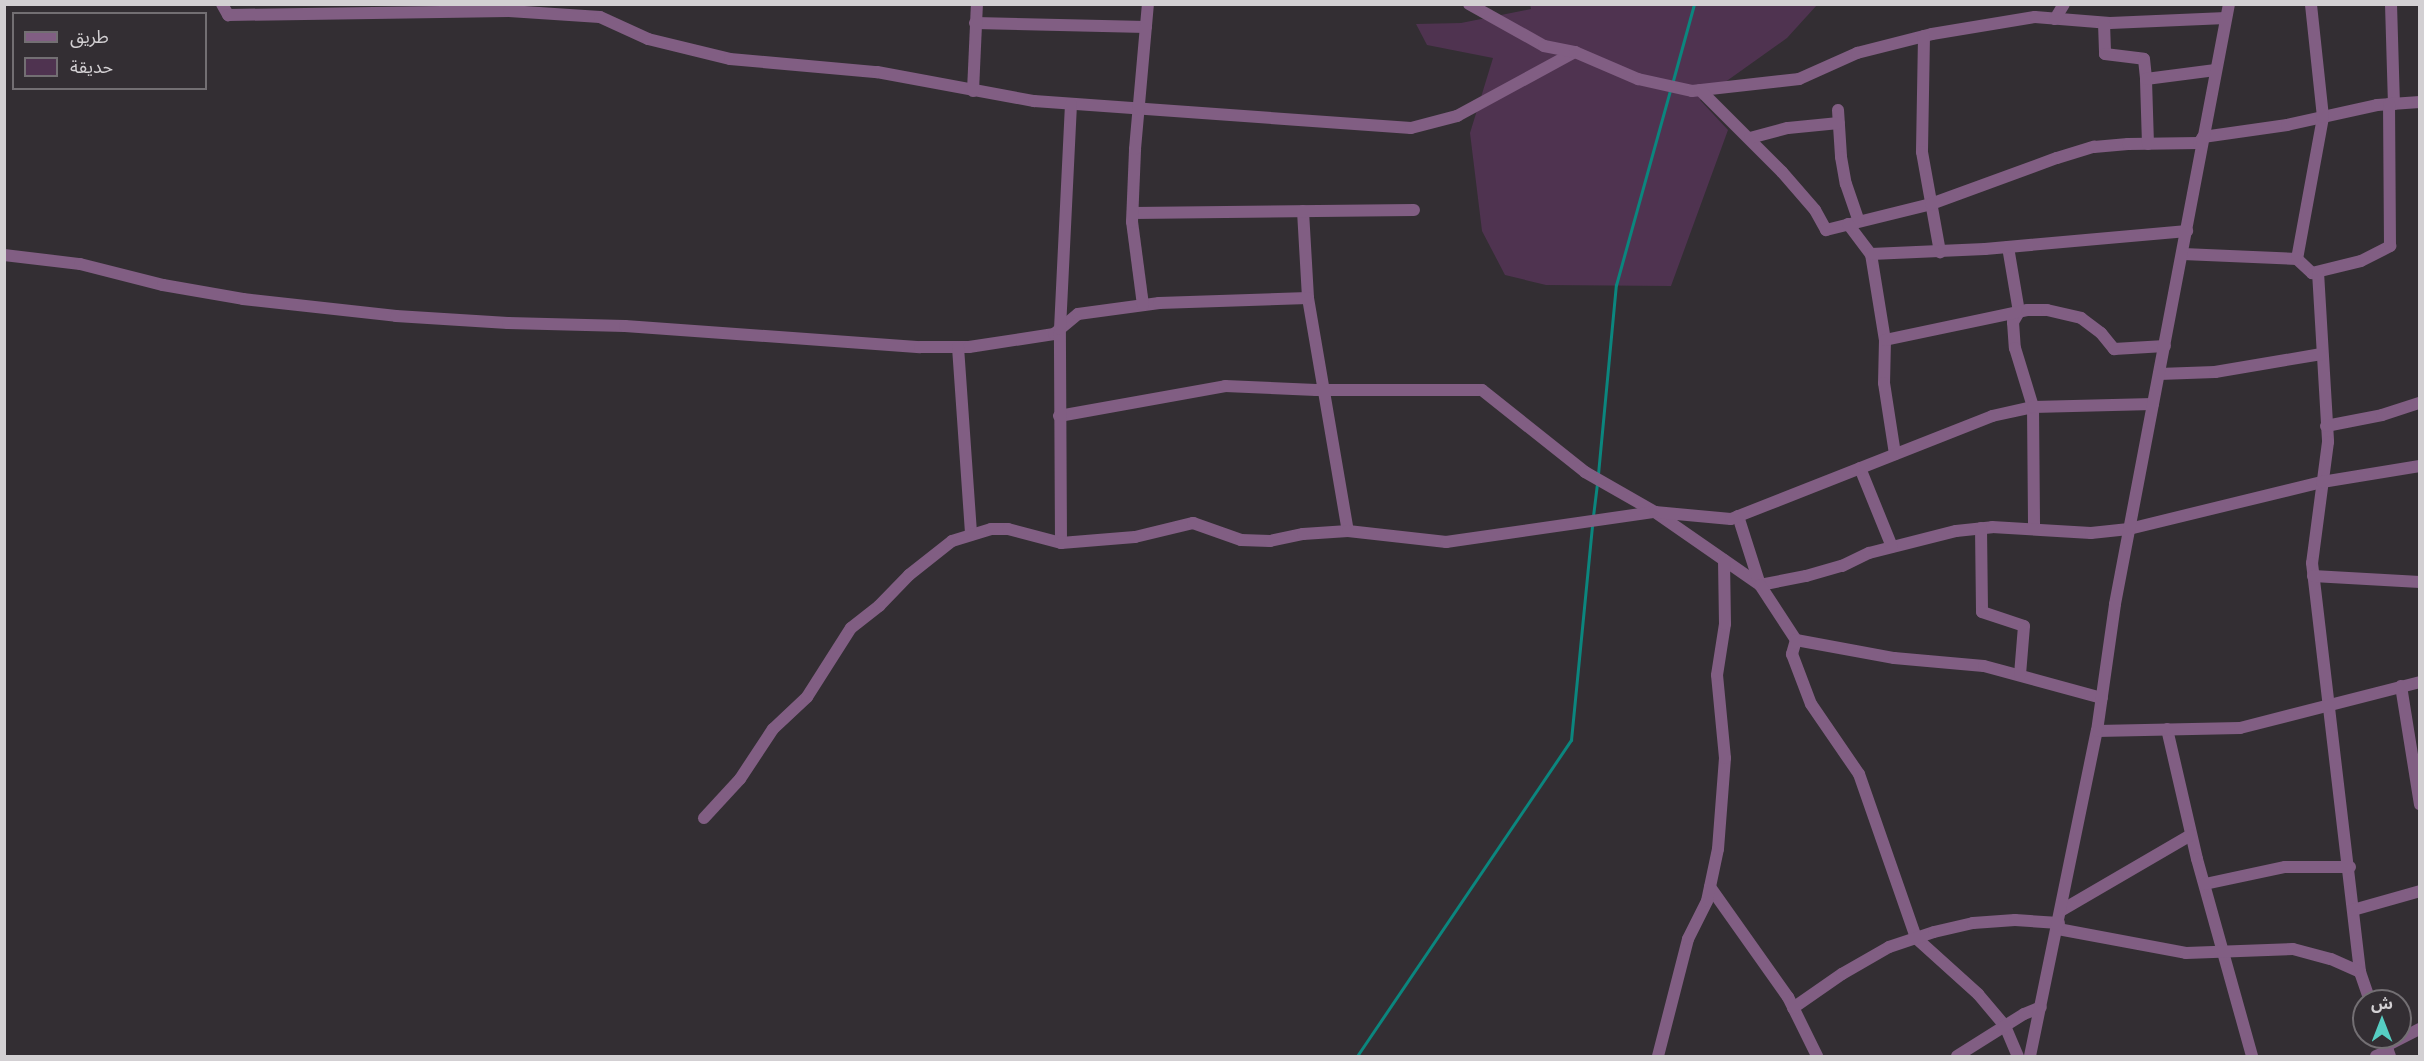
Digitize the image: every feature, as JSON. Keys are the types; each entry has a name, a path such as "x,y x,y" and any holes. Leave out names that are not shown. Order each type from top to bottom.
{"street":[{"path":"222,4 228,15 509,11 600,17 648,39 729,59 876,72 1035,102 1411,128 1457,116 1575,52"},
{"path":"973,91 976,4"},
{"path":"1143,305 1133,213 1148,4"},
{"path":"1468,4 1544,46 1575,52 1638,79 1692,91 1799,79 1857,53 1924,36 2035,17 2104,22 2226,18"},
{"path":"2055,19 2064,4"},
{"path":"2030,1056 2062,910 2097,731 2129,529 2229,4"},
{"path":"2298,259 2323,117 2311,4"},
{"path":"2183,254 2298,259 2312,273 2361,261 2390,246 2391,4"},
{"path":"2104,22 2105,54 2144,59 2148,144"},
{"path":"975,23 1146,27"},
{"path":"1924,36 1922,153 1940,252"},
{"path":"2146,79 2215,70"},
{"path":"1700,90 1750,138 1815,210 1826,230 1931,204 2057,158 2094,147 2199,144 2203,137"},
{"path":"2203,137 2392,104 2420,102"},
{"path":"1061,543 1060,329 1071,104"},
{"path":"1838,110 1841,157 1853,223 1871,254 1885,340 1884,383 1895,454"},
{"path":"1750,138 1788,128 1839,123"},
{"path":"1133,213 1414,210"},
{"path":"1303,212 1308,298 1348,531"},
{"path":"1871,254 1940,252 2187,231"},
{"path":"2008,247 2019,312 2013,322 2015,348 2033,407 2034,529"},
{"path":"4,255 80,264 163,285 243,299 396,316 508,323 625,326 813,341 958,347 1054,334 1078,314 1143,305 1245,298 1308,298"},
{"path":"2318,272 2321,354 2328,442 2312,563 2327,706 2350,867 2360,972 2366,989"},
{"path":"1885,340 2019,312 2047,310 2081,318 2101,333 2114,349 2165,346"},
{"path":"958,347 971,535"},
{"path":"2159,374 2226,370 2321,354"},
{"path":"1059,416 1225,386 1323,390 1482,390 1585,472 1655,512 1760,585 1842,566 1869,553 1956,531 1981,528 2091,533 2129,529 2322,482 2420,466"},
{"path":"2326,426 2382,415 2420,403"},
{"path":"704,818 740,779 772,729 807,697 851,627 879,606 909,575 952,541 991,529 1008,529 1061,543 1135,537 1193,523 1241,540 1270,541 1303,534 1348,531 1446,542 1655,512 1731,519 1992,416 2033,407 2153,404"},
{"path":"1860,468 1892,547"},
{"path":"1738,516 1760,585 1796,640 1894,657 1984,666 2102,698"},
{"path":"1981,528 1982,612 2024,626 2019,675"},
{"path":"1658,1056 1688,939 1707,901 1718,849 1725,758 1717,675 1725,624 1724,560"},
{"path":"2313,576 2420,582"},
{"path":"1796,640 1792,654 1811,704 1862,779 1916,938 1978,994 2005,1026 2018,1056"},
{"path":"2097,731 2240,728 2420,682"},
{"path":"2401,686 2420,804"},
{"path":"2167,729 2221,951 2252,1056"},
{"path":"2062,910 2191,835"},
{"path":"2205,884 2285,867 2350,867"},
{"path":"1710,887 1793,1008 1817,1056"},
{"path":"2354,910 2420,891"},
{"path":"1793,1008 1851,968 1889,947 1972,923 2015,920 2058,926 2186,953 2293,949 2331,959 2360,972"},
{"path":"1957,1056 2041,1007"}],"green space":[{"path":"1530,4 1817,5 1787,38 1700,100 1728,130 1671,286 1546,285 1505,275 1482,231 1470,133 1493,58 1427,45 1416,24 1461,23 1531,9"}],"waterway":[{"path":"1672,84 1694,4"},
{"path":"1598,474 1616,285 1670,90"},
{"path":"1593,516 1597,484"},
{"path":"1357,1056 1571,740 1592,526"}]}
